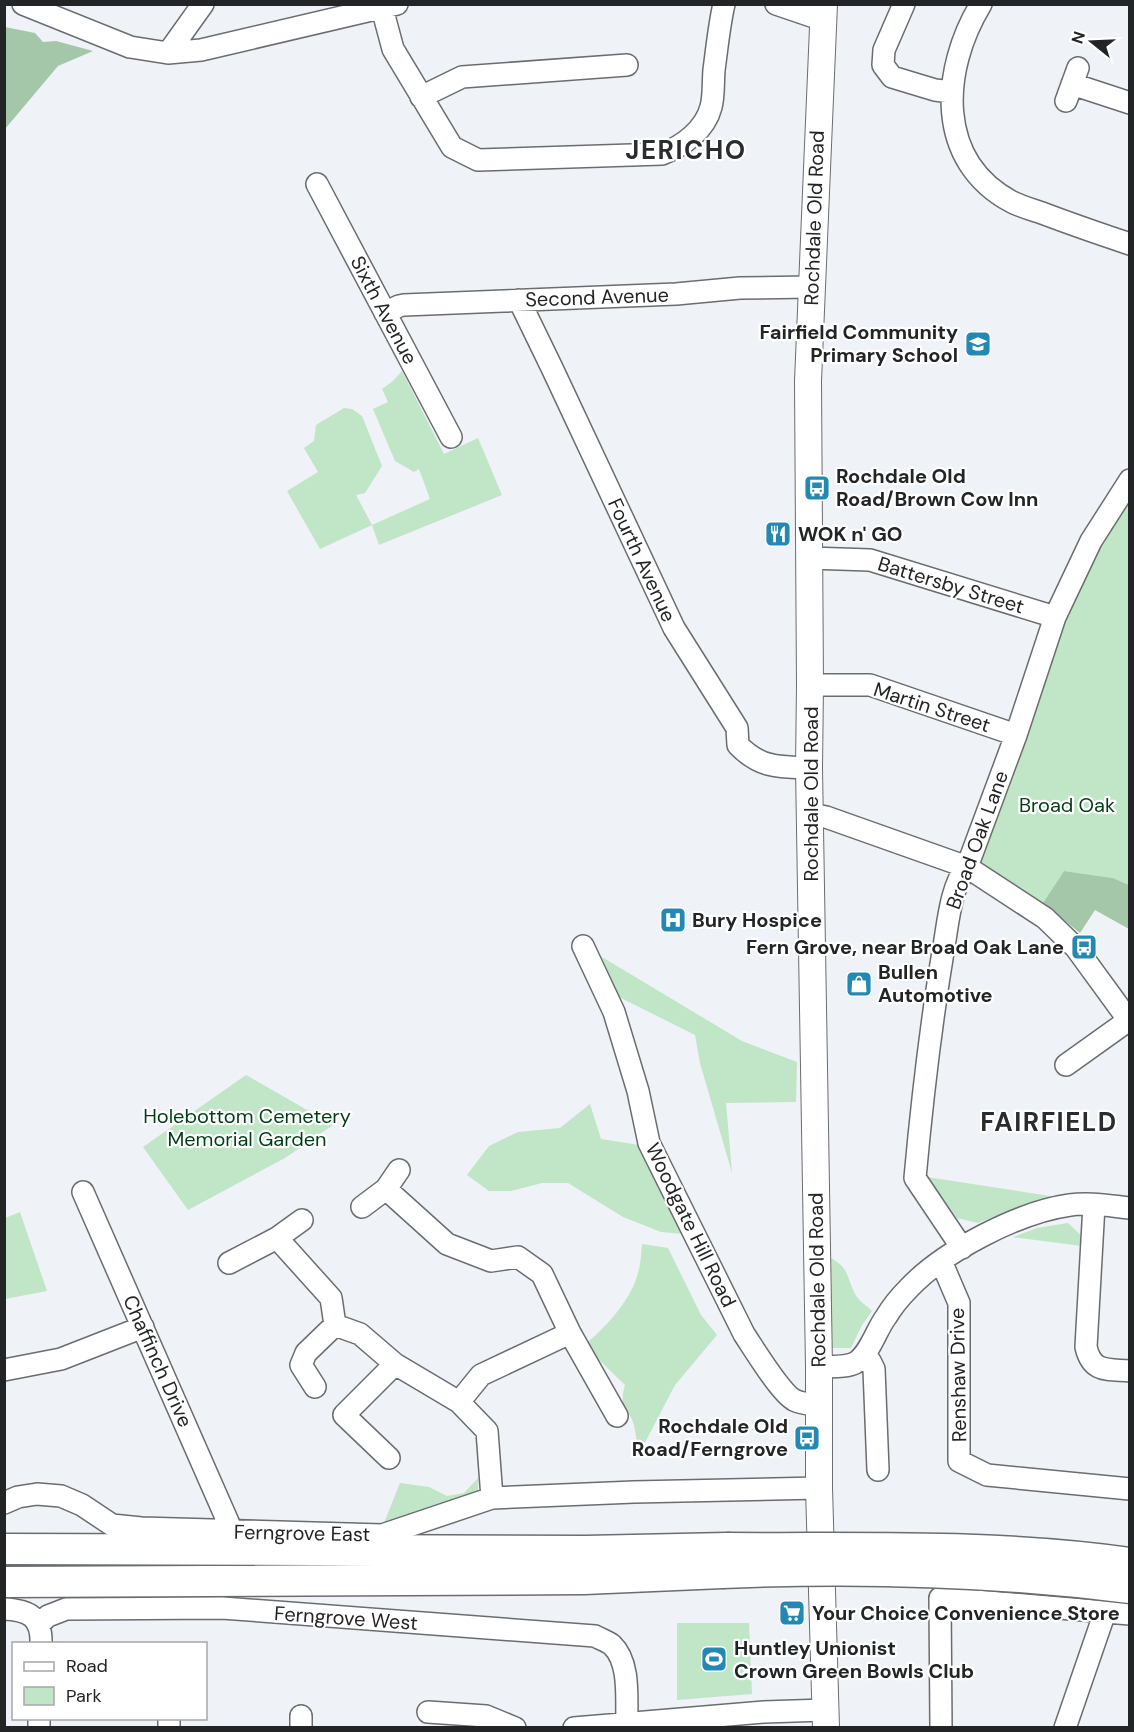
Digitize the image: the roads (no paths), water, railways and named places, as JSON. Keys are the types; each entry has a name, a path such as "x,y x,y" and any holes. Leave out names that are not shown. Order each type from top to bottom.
{"highway":[{"path":"4,1549 586,1551 810,1569 950,1572 1051,1578 1130,1588"},
{"path":"4,1582 584,1579 724,1561 950,1549 1025,1553 1130,1563"}],"main road":[{"name":"Rochdale Old Road","path":"824,12 808,381 809,768 819,1488 825,1719"}],"street":[{"path":"23,4 129,47 168,53 201,50 391,6 393,49 452,147 478,160 662,154 677,148 703,124 711,108 724,4"},
{"path":"168,53 203,4"},
{"path":"776,4 824,12"},
{"path":"904,4 884,50 883,64 892,77 935,90 951,92"},
{"path":"981,4 958,60 951,92 952,120 960,147 969,163 993,189 1012,202 1130,244"},
{"path":"421,97 462,77 627,65"},
{"path":"1072,84 1130,103"},
{"name":"Sixth Avenue","path":"317,184 451,437"},
{"name":"Second Avenue","path":"386,313 404,305 676,294 740,288 811,287"},
{"name":"Fourth Avenue","path":"519,300 674,628 737,728 738,745 750,756 772,766 809,768"},
{"name":"Broad Oak Lane","path":"962,1248 915,1178 939,978 949,915 960,875 967,867 1016,735 1055,617 1091,541 1130,480"},
{"name":"Battersby Street","path":"809,558 870,560 1055,617"},
{"name":"Martin Street","path":"810,685 870,685 1016,735"},
{"path":"811,814 826,817 967,867 1046,918 1076,948 1129,1021 1066,1065"},
{"name":"Woodgate Hill Road","path":"583,946 614,1012 638,1092 649,1143 744,1334 792,1399 803,1404 818,1405"},
{"path":"362,1207 387,1190 399,1170"},
{"path":"387,1190 447,1244 491,1261 518,1257 542,1274 570,1333 616,1416"},
{"name":"Chaffinch Drive","path":"83,1191 232,1531"},
{"path":"819,1367 845,1366 855,1363 863,1356 885,1318 909,1287 941,1262 1000,1226 1035,1213 1071,1205 1130,1208"},
{"path":"1094,1205 1086,1347 1089,1360 1100,1369 1130,1371"},
{"path":"229,1263 277,1238 302,1220"},
{"path":"277,1238 331,1298 335,1325"},
{"name":"Renshaw Drive","path":"941,1262 959,1303 959,1461 987,1475 1130,1489"},
{"path":"335,1325 360,1334 395,1364 459,1402 486,1431 492,1498"},
{"path":"315,1387 301,1365 306,1353 335,1325"},
{"path":"4,1370 60,1359 143,1327"},
{"path":"459,1402 481,1375 570,1333"},
{"path":"863,1356 870,1361 874,1370 878,1470"},
{"path":"389,1458 340,1410 395,1364"},
{"name":"Ferngrove East","path":"4,1503 18,1497 37,1494 61,1496 82,1505 112,1525 382,1535 492,1498 819,1488"},
{"path":"941,1728 940,1598 1130,1614"},
{"name":"Ferngrove West","path":"40,1634 48,1616 66,1609 222,1608 595,1636 613,1646 621,1660 625,1676 627,1724"},
{"name":"Ferngrove West","path":"4,1609 28,1614 40,1634"},
{"path":"1065,1728 1105,1612"},
{"path":"428,1712 486,1716 515,1728"},
{"path":"574,1728 764,1712 825,1719"}],"place":[{"name":"Fairfield Community Primary School","path":"978,344"},
{"name":"Rochdale Old Road/Brown Cow Inn","path":"817,488"},
{"name":"WOK n' GO","path":"778,534"},
{"name":"Bury Hospice","path":"673,920"},
{"name":"Fern Grove, near Broad Oak Lane","path":"1084,947"},
{"name":"Bullen Automotive","path":"859,984"},
{"name":"Rochdale Old Road/Ferngrove","path":"807,1438"},
{"name":"Your Choice Convenience Store","path":"792,1613"},
{"name":"Huntley Unionist Crown Green Bowls Club","path":"714,1659"}],"district":[{"name":"JERICHO","path":"686,150"},
{"name":"FAIRFIELD","path":"1049,1122"}],"park label":[{"name":"Broad Oak","path":"1067,805"},
{"name":"Holebottom Cemetery Memorial Garden","path":"247,1128"}]}
